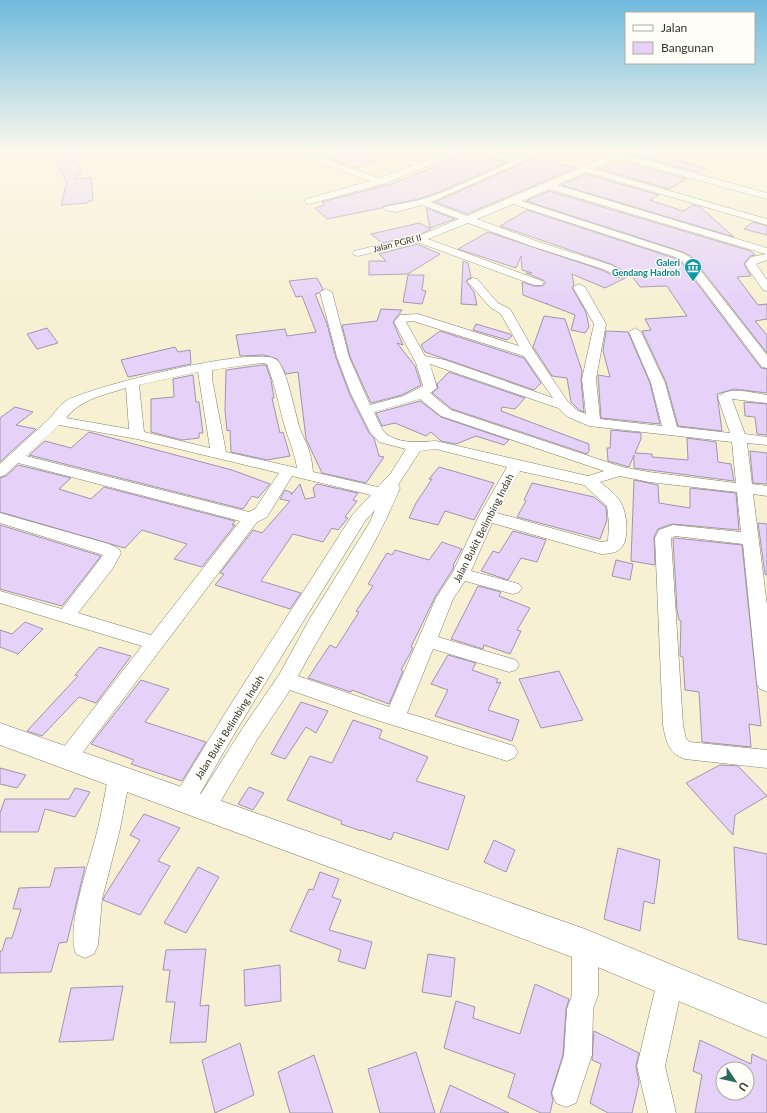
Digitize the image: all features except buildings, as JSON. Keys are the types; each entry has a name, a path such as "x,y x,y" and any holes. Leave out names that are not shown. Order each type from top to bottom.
{"street":[{"path":"388,208 396,209 419,203"},
{"path":"425,203 469,220 607,267 621,274"},
{"name":"Jalan PGRI II","path":"358,253 419,239 509,203"},
{"path":"519,203 679,255 686,259 767,364"},
{"path":"607,203 767,251"},
{"path":"701,203 767,222"},
{"path":"419,239 538,284"},
{"path":"767,258 758,258 750,264 767,288"},
{"path":"473,281 494,305 506,312 529,353 560,395 561,403"},
{"path":"578,287 600,324 589,379 590,399 594,423"},
{"path":"326,292 343,357 377,432 384,438 415,447"},
{"path":"366,410 408,400 430,388 429,376 400,322 404,318 414,317 423,319 529,353"},
{"path":"635,332 658,383 671,432"},
{"path":"0,472 56,420 69,405 86,396 132,382 205,367 263,358 272,362 279,379 293,429 303,454 306,475"},
{"path":"419,358 440,363 543,399 561,403 573,414 594,423 767,441"},
{"path":"205,367 205,379 220,455"},
{"path":"132,382 137,435"},
{"path":"421,393 446,413 534,441 619,471 649,477 767,491"},
{"path":"767,399 729,395 725,398 739,438 767,684"},
{"path":"56,420 137,435 385,494"},
{"name":"Jalan Bukit Belimbing Indah","path":"195,804 225,729 272,658 359,518 385,494 415,447 436,445 516,464 487,516 461,574 445,598 426,640 411,682 395,717"},
{"path":"14,458 251,518"},
{"path":"487,516 601,548 608,548 615,544 617,539 617,511 610,501 589,481 516,464"},
{"path":"67,758 251,518 261,513 288,471"},
{"path":"589,481 619,471"},
{"name":"Jalan Bukit Belimbing Indah","path":"195,804 250,732 286,680 316,625 378,522 385,494"},
{"path":"0,518 103,548 112,553 107,564 65,617"},
{"path":"751,538 673,530 665,534 663,538 673,725 677,743 685,750 767,759"},
{"path":"461,574 513,588"},
{"path":"0,598 155,643"},
{"path":"426,640 509,665"},
{"path":"286,680 395,717 507,752"},
{"path":"0,734 585,945 670,982 767,1021"},
{"path":"85,946 90,898 109,829 119,776"},
{"path":"566,1093 578,1055 580,1009 585,995 585,945"},
{"path":"662,1113 651,1066 670,982"}],"place":[{"name":"Galeri Gendang Hadroh","path":"693,282"}]}
